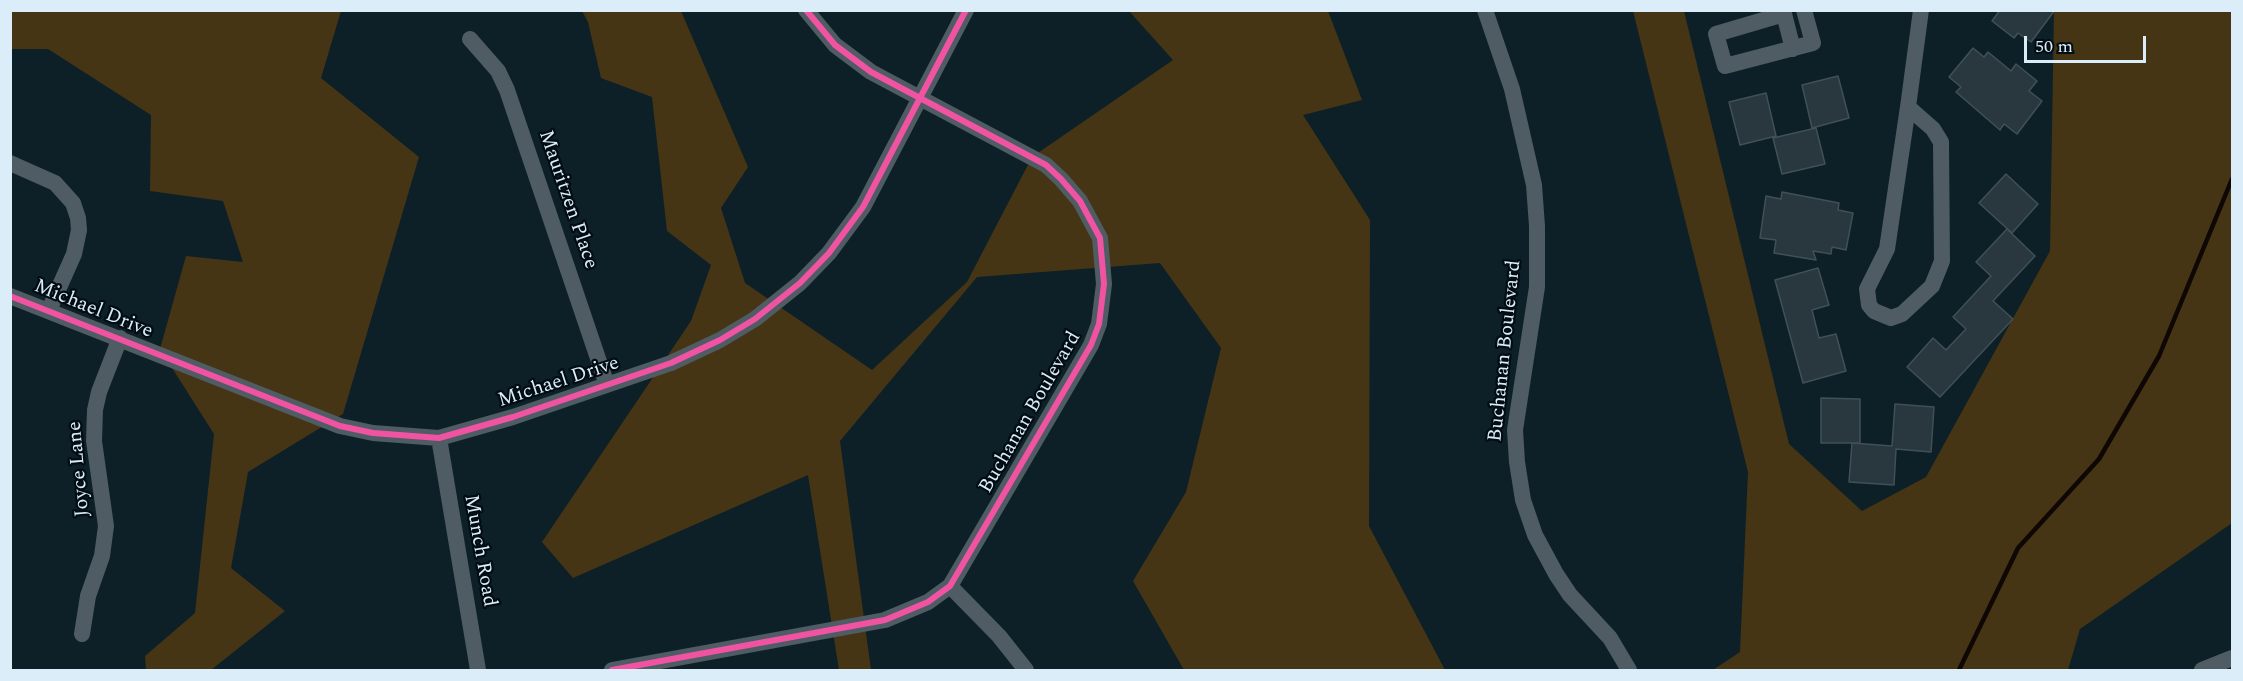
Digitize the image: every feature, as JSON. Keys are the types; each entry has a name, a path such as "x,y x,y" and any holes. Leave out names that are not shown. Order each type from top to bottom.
{"street":[{"name":"Buchanan Boulevard","path":"612,670 885,620 928,602 950,586 1092,345 1102,306 1103,260 1100,238 1087,213 1061,178 1046,165 920,99 845,55 817,26 806,10"},
{"name":"Michael Drive","path":"10,296 340,426 373,433 439,438 513,417 671,363 720,340 755,319 800,282 829,253 863,207 966,10"},
{"name":"Buchanan Boulevard","path":"1485,10 1525,135 1536,206 1537,287 1515,430 1516,462 1523,500 1535,535 1556,574 1570,595 1610,638 1629,670"},
{"path":"1793,49 1783,13 1716,34 1725,66 1793,49 1813,44 1804,10"},
{"path":"1908,107 1933,129 1941,142 1942,261 1932,286 1902,314 1891,318 1874,311 1869,305 1867,289 1890,239 1921,10"},
{"name":"Mauritzen Place","path":"470,39 498,71 507,90 607,385"},
{"path":"10,164 34,171 55,183 73,203 78,218 79,230 74,254 49,310"},
{"name":"Joyce Lane","path":"82,634 88,596 102,556 106,526 94,441 95,410 110,360 120,338"},
{"name":"Munch Road","path":"439,438 478,670"},
{"path":"950,586 999,636 1026,670"},
{"path":"2202,670 2232,658"}],"shaded area":[{"path":"10,11 341,11 321,78 419,157 343,414 248,472 231,568 285,611 211,670 146,670 145,656 195,613 214,434 160,349 186,256 243,262 223,201 150,191 151,115 48,49 11,49"},
{"path":"582,11 681,11 748,167 721,208 745,283 872,370 967,282 1032,157 1173,60 1129,11 1328,11 1362,100 1303,115 1370,220 1369,526 1445,670 1184,670 1133,581 1186,492 1221,348 1160,263 977,277 840,441 871,670 839,670 808,475 573,578 542,542 691,321 711,265 667,231 652,97 601,78 588,22"},
{"path":"1633,11 1684,11 1789,444 1862,511 1926,477 2050,251 2054,11 2232,11 2232,523 2080,629 2068,670 1713,670 1740,652 1748,472"}],"building":[{"path":"2000,10 2055,10 2031,42 2018,33 2014,38 1992,21"},
{"path":"1973,48 1984,57 1988,52 2011,71 2016,64 2037,81 2029,91 2042,101 2017,134 2004,124 2000,130 1956,92 1961,87 1949,77"},
{"path":"1838,76 1849,118 1812,128 1802,85"},
{"path":"1766,93 1776,136 1740,145 1729,102"},
{"path":"1816,128 1825,164 1782,174 1773,138"},
{"path":"2006,174 2038,204 2012,233 1979,203"},
{"path":"1782,192 1839,203 1838,210 1853,213 1846,250 1832,247 1831,254 1813,251 1816,260 1774,253 1776,240 1760,238 1766,196 1781,199"},
{"path":"2007,229 2035,256 1993,301 2013,319 1940,397 1907,367 1933,338 1946,350 1966,329 1953,317 1991,276 1976,262"},
{"path":"1818,268 1829,305 1812,310 1819,338 1836,334 1846,371 1803,383 1775,280"},
{"path":"1821,398 1860,399 1860,443 1821,443"},
{"path":"1895,404 1934,407 1931,452 1896,449 1894,485 1849,482 1852,443 1892,446"}],"waterway":[{"path":"1959,670 2018,548 2099,459 2159,356 2232,179"}],"cycle path":[{"path":"612,670 885,620 928,602 950,586 1091,345 1099,324 1104,284 1100,238 1080,201 1061,179 1046,165 871,72 835,45 806,10"},
{"path":"10,296 340,426 373,433 439,438 513,417 671,363 720,340 755,319 800,283 829,253 863,207 966,10"}]}
